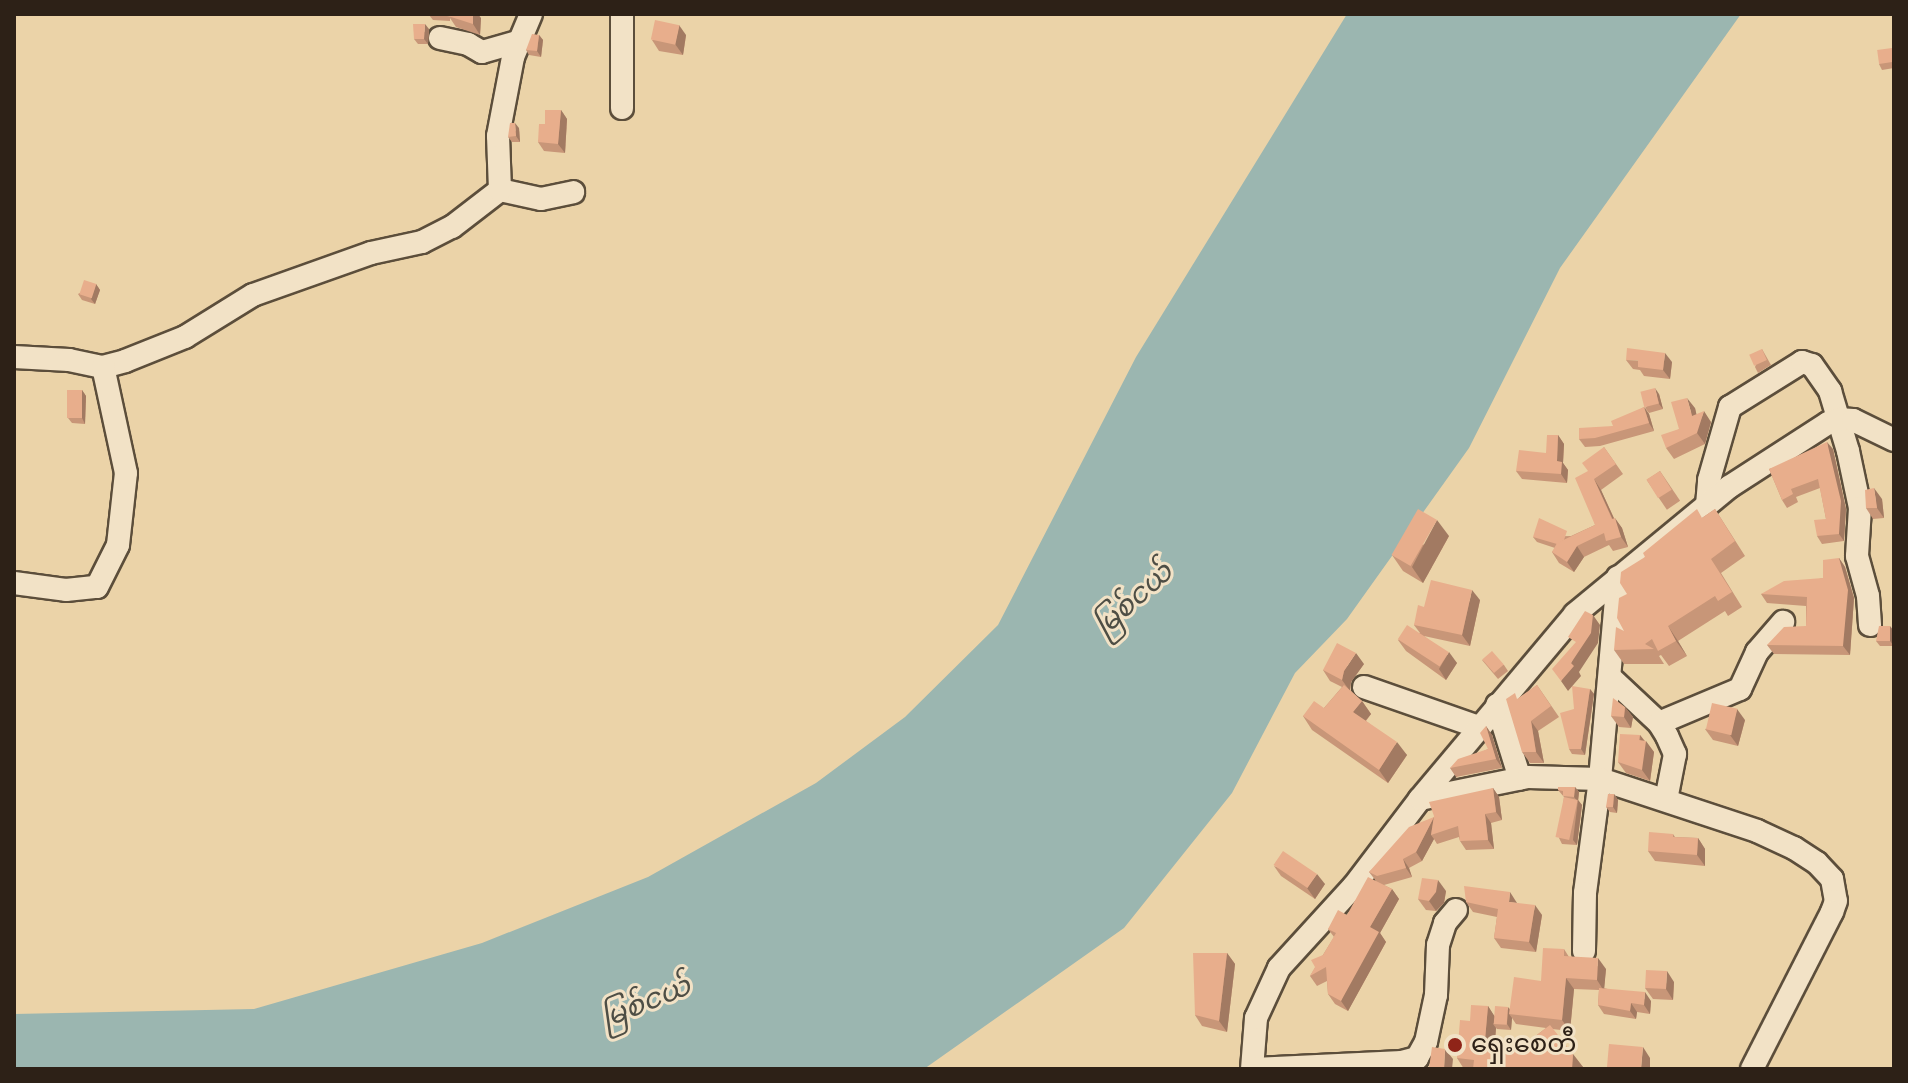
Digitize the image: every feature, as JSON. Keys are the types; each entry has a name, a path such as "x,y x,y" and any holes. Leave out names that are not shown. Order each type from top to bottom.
{"street":[{"path":"14,357 69,360 103,367 148,355 185,337 253,295 371,253 432,237 478,210 500,190 498,136 520,41 531,14"},
{"path":"622,14 622,108"},
{"path":"440,38 468,44 482,52 520,41"},
{"path":"500,190 541,199 573,192"},
{"path":"1707,505 1709,480 1730,407 1802,362 1812,365 1821,375 1838,419 1860,508 1857,556 1868,596 1870,625"},
{"path":"14,583 66,590 97,587 118,545 126,473 103,367"},
{"path":"1456,910 1445,923 1438,945 1436,995 1426,1042 1417,1058 1402,1062 1253,1069 1256,1018 1279,968 1354,886 1478,727 1575,614 1707,505 1810,434 1838,419 1868,425 1894,440"},
{"path":"1584,951 1585,893 1612,679 1618,577"},
{"path":"1659,723 1740,689 1757,652 1783,622"},
{"path":"1612,679 1659,723 1675,754 1666,800"},
{"path":"1364,687 1478,727"},
{"path":"1497,705 1520,779"},
{"path":"1420,799 1520,779 1600,779 1794,848 1817,863 1832,879 1836,901 1752,1069"}],"water":[{"name":"မြစ်ငယ်","path":"1347,14 1741,14 1560,268 1469,448 1347,619 1295,673 1232,793 1124,928 924,1069 14,1069 14,1014 254,1009 482,943 648,877 816,783 905,717 998,625 1136,357"}],"building":[{"path":"473,14 473,24 448,16"},
{"path":"655,20 679,25 675,45 651,40"},
{"path":"413,24 425,24 424,39 414,39"},
{"path":"532,34 539,35 537,51 526,50"},
{"path":"1892,48 1894,62 1879,64 1877,50"},
{"path":"545,110 561,110 558,144 538,142 539,124 545,124"},
{"path":"510,123 515,123 516,136 508,137"},
{"path":"84,280 96,284 92,298 79,294"},
{"path":"1627,348 1665,353 1663,370 1638,367 1638,360 1626,360"},
{"path":"1762,349 1767,360 1754,366 1749,355"},
{"path":"1655,388 1659,404 1644,407 1640,392"},
{"path":"67,390 82,390 82,418 67,418"},
{"path":"1687,398 1692,416 1704,411 1697,433 1666,448 1661,435 1679,429 1671,402"},
{"path":"1644,407 1649,423 1595,438 1579,439 1579,428 1613,426 1611,421"},
{"path":"1547,435 1558,435 1557,461 1562,462 1561,474 1516,471 1519,450 1546,453"},
{"path":"1827,442 1841,501 1839,534 1817,536 1814,520 1826,519 1818,479 1791,489 1793,494 1782,500 1769,469"},
{"path":"1604,447 1616,464 1594,479 1612,519 1615,518 1621,537 1606,541 1604,533 1577,546 1567,562 1552,552 1557,543 1595,525 1575,478 1588,471 1582,463"},
{"path":"1660,471 1672,490 1658,498 1646,479"},
{"path":"1874,488 1877,508 1866,508 1865,490"},
{"path":"1418,509 1437,520 1411,566 1392,555"},
{"path":"1697,509 1702,518 1715,509 1735,541 1711,559 1732,592 1718,601 1715,596 1668,626 1676,641 1658,651 1652,639 1645,644 1654,649 1614,650 1616,627 1624,631 1617,618 1619,598 1627,594 1620,583 1621,572 1645,557 1643,553"},
{"path":"1539,518 1567,531 1564,540 1557,544 1533,537"},
{"path":"1839,558 1848,590 1843,646 1767,645 1784,627 1806,626 1807,597 1761,594 1784,581 1823,578 1823,560"},
{"path":"1431,580 1472,590 1462,635 1414,625 1418,605 1424,607"},
{"path":"1585,611 1593,615 1591,633 1571,663 1574,666 1561,681 1552,669 1576,642 1568,637"},
{"path":"1407,625 1449,652 1440,666 1398,639"},
{"path":"1879,626 1890,626 1890,641 1876,641"},
{"path":"1337,643 1356,653 1342,680 1323,670"},
{"path":"1492,651 1504,665 1494,673 1482,660"},
{"path":"1344,685 1362,701 1353,712 1397,742 1379,770 1303,716 1314,701 1324,708"},
{"path":"1537,685 1551,706 1531,721 1536,752 1522,752 1506,699 1515,693 1517,699"},
{"path":"1572,686 1590,689 1581,749 1569,749 1560,713 1574,709"},
{"path":"1613,698 1625,707 1624,717 1611,716"},
{"path":"1712,703 1737,709 1731,735 1706,729"},
{"path":"1486,726 1496,759 1450,768 1458,759 1488,749 1480,733"},
{"path":"1620,734 1640,735 1639,740 1646,741 1642,770 1618,762"},
{"path":"1558,787 1575,787 1574,797 1563,796 1563,791"},
{"path":"1493,788 1496,812 1485,814 1488,840 1460,841 1458,826 1431,835 1434,816 1429,802"},
{"path":"1608,794 1614,794 1613,807 1606,807"},
{"path":"1564,797 1578,800 1569,840 1555,837"},
{"path":"1434,817 1416,852 1403,859 1406,868 1377,876 1369,872 1409,827"},
{"path":"1649,832 1698,838 1697,855 1648,851"},
{"path":"1283,851 1317,874 1307,888 1273,865"},
{"path":"1368,877 1392,889 1370,927 1379,932 1341,1001 1328,994 1326,967 1310,976 1315,967 1311,960 1323,955 1336,933 1328,929 1338,910 1347,915"},
{"path":"1422,878 1438,880 1436,892 1429,901 1418,899"},
{"path":"1464,886 1510,892 1509,902 1535,905 1529,942 1494,938 1498,909 1466,902"},
{"path":"1543,948 1564,949 1564,956 1598,958 1597,980 1566,978 1562,1020 1509,1014 1514,977 1541,981"},
{"path":"1193,953 1227,953 1219,1021 1195,1015"},
{"path":"1646,970 1667,971 1666,989 1645,988"},
{"path":"1599,988 1645,992 1644,1005 1631,1003 1630,1011 1598,1005"},
{"path":"1471,1005 1488,1006 1485,1040 1525,1044 1550,1025 1573,1054 1572,1069 1473,1069 1474,1060 1457,1058 1460,1020 1470,1021"},
{"path":"1495,1006 1508,1007 1507,1025 1494,1024"},
{"path":"1609,1044 1643,1047 1641,1069 1607,1069"},
{"path":"1432,1047 1445,1049 1444,1069 1422,1069 1429,1068"}],"place":[{"name":"ရှေးစေတီ","path":"1455,1045"}]}
